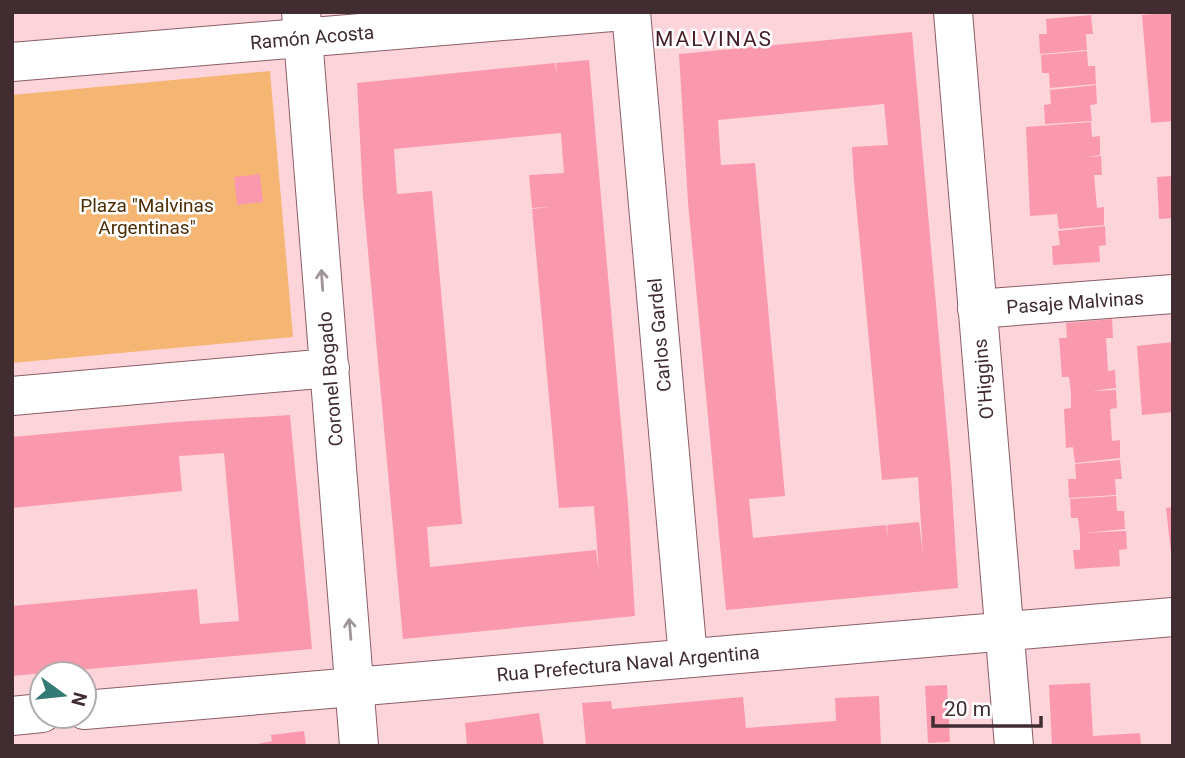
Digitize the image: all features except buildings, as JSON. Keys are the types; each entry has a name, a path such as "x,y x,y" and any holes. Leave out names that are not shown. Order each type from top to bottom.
{"street":[{"name":"Ramón Acosta","path":"12,62 302,25 612,12"},
{"name":"Carlos Gardel","path":"631,12 688,658"},
{"name":"O'Higgins","path":"953,12 1014,746"},
{"name":"Coronel Bogado","path":"302,25 359,746"},
{"name":"Pasaje Malvinas","path":"978,309 1173,294"},
{"path":"12,396 330,368"},
{"name":"Rua Prefectura Naval Argentina","path":"98,709 1173,617"}],"green space":[{"name":"Plaza \"Malvinas Argentinas\"","path":"270,71 293,337 12,363 12,95"}],"district":[{"name":"MALVINAS","path":"714,39"}]}
